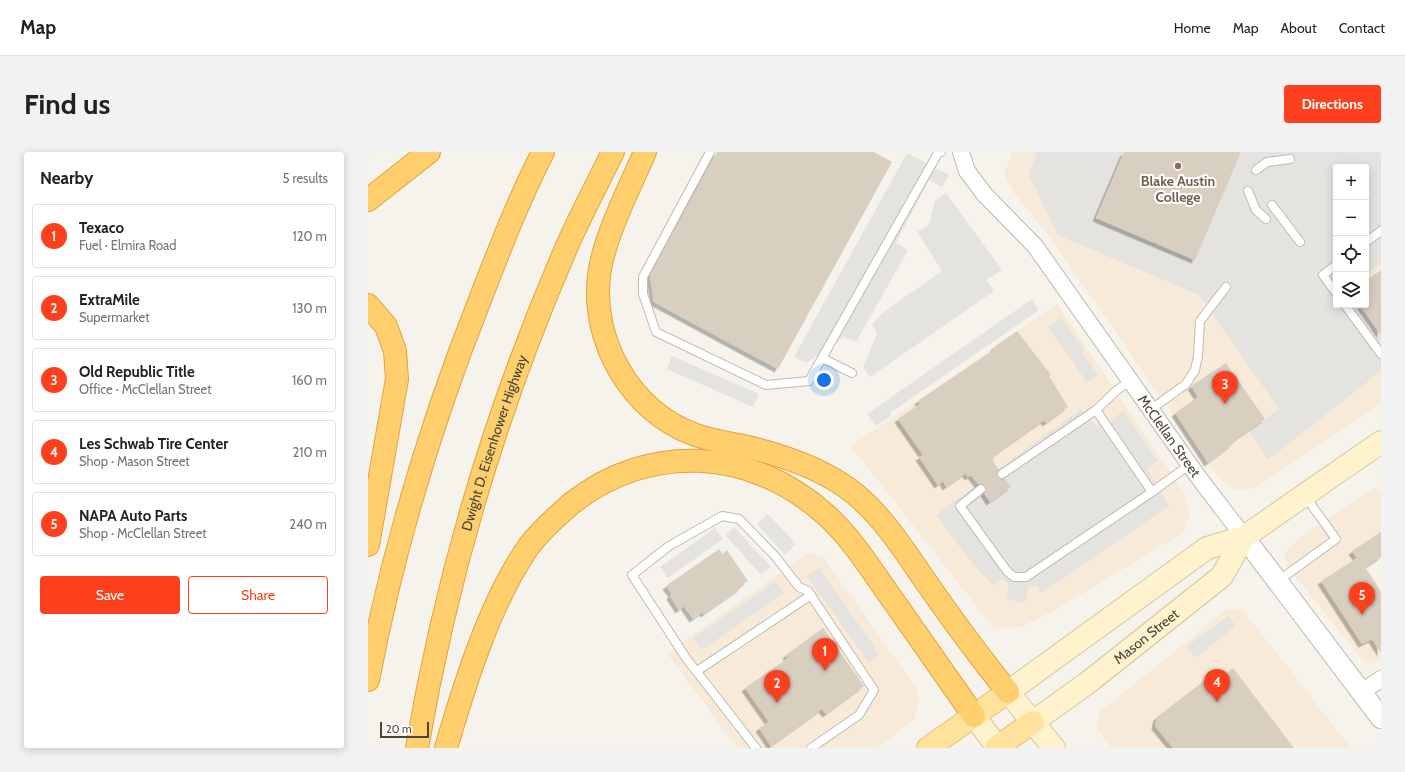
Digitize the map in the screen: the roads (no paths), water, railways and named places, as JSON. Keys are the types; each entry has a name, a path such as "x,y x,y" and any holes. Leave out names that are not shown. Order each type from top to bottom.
{"highway":[{"path":"368,200 429,152"},
{"path":"368,680 397,552 428,446 462,345 484,288 543,152"},
{"name":"Dwight D. Eisenhower Highway","path":"417,748 446,607 482,475 520,364 546,299 572,237 613,152"},
{"path":"645,152 608,240 599,276 598,312 605,339 617,368 633,390 669,422 692,434 781,456 822,473 855,494 900,545 977,654 1008,692"},
{"path":"368,305 386,326 395,351 397,379 368,545"},
{"path":"446,748 476,656 497,605 512,573 530,545 554,518 584,494 611,479 647,466 680,460 711,461 730,464 769,477 794,490 826,515 866,561 974,716"}],"main road":[{"name":"Mason Street","path":"1008,692 1207,548 1244,537 1381,442"},
{"name":"Mason Street","path":"1033,722 1090,681 1222,576 1244,537"},
{"path":"928,748 1008,692 1054,748"},
{"path":"974,716 997,748 1033,722"}],"street":[{"name":"McClellan Street","path":"961,152 967,172 985,196 1034,246 1189,465 1278,580 1360,693 1381,718"},
{"path":"1360,693 1381,679"}],"lane":[{"path":"710,152 643,277 643,294 656,332 766,384 809,381 938,152"},
{"path":"1256,170 1267,162 1290,159"},
{"path":"1248,191 1256,210 1266,220"},
{"path":"1272,205 1300,242"},
{"path":"1369,240 1381,230"},
{"path":"1333,267 1323,275 1333,289"},
{"path":"1150,410 1186,384 1195,370 1198,356 1200,321 1226,287"},
{"path":"1347,308 1381,354"},
{"path":"822,358 852,373"},
{"path":"1002,474 1096,410 1117,390 1130,381"},
{"path":"1096,410 1152,492"},
{"path":"981,489 960,506 1007,571 1014,576 1026,577 1152,492 1189,465"},
{"path":"1278,580 1336,539 1304,495"},
{"path":"756,748 697,671 632,575 669,546 722,516 739,519 775,556 799,587 808,591 874,690 858,715 811,748"},
{"path":"697,671 811,595"}],"place":[{"name":"Blake Austin College","path":"1178,166"},
{"name":"Old Republic Title","path":"1225,404"},
{"name":"NAPA Auto Parts","path":"1362,615"},
{"name":"Texaco","path":"825,671"},
{"name":"Les Schwab Tire Center","path":"1217,702"},
{"name":"ExtraMile","path":"777,703"}]}
